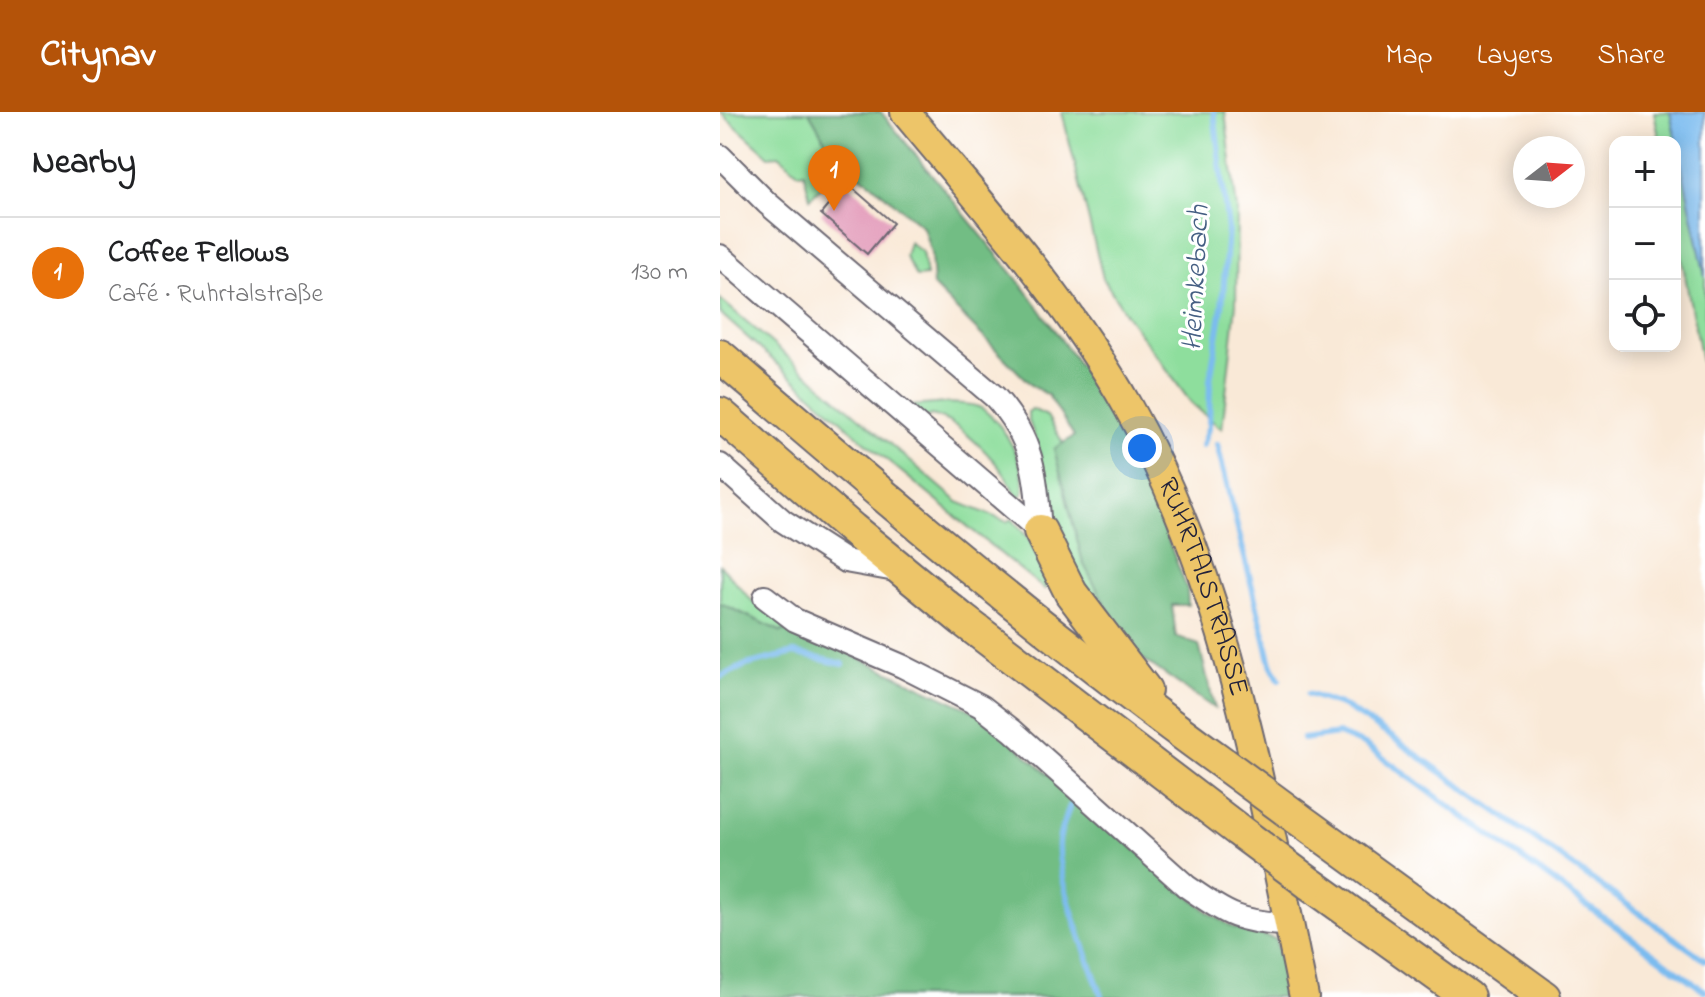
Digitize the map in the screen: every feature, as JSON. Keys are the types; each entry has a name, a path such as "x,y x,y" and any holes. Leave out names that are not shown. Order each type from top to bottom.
{"highway":[{"path":"720,356 873,488 1174,728 1544,997"},
{"path":"720,414 903,572 1238,830 1468,997"},
{"path":"1040,531 1071,593 1174,728"}],"main road":[{"name":"RUHRTALSTRASSE","path":"905,112 1069,316 1152,452 1201,569 1226,649 1249,735 1304,997"}],"lane":[{"path":"720,156 767,203 995,397 1009,413 1025,438 1033,464 1040,531"},
{"path":"720,256 1040,531"},
{"path":"720,465 783,521 845,561 903,572"},
{"path":"765,597 795,620 902,666 981,706 1186,886 1215,906 1240,920 1288,924"}],"green space":[{"path":"720,112 809,112 841,167 810,198 804,172 799,173 779,155 769,156"},
{"path":"809,112 881,112 1030,295 1093,385 1143,475 1187,589 1188,605 1172,605 1176,637 1199,645 1215,709 1130,650 1083,563 1054,449 1074,436 1048,395 1032,386 933,286 931,253 923,227 866,179 841,167"},
{"path":"1062,112 1225,112 1237,210 1236,304 1222,429 1192,404 1103,278"},
{"path":"1654,112 1670,112 1675,136 1659,136"},
{"path":"1681,164 1705,276 1705,382 1681,254"},
{"path":"909,242 922,252 926,276 916,277 905,256"},
{"path":"720,299 958,502 1007,522 1012,519 1030,540 1048,583 1045,590 864,441 720,313"},
{"path":"947,403 980,408 1000,426 1022,471 1023,494 1018,498 993,460 969,436 943,419 931,415 925,418 910,406"},
{"path":"1032,409 1047,416 1063,443 1054,449 1130,650 1095,610 1052,524 1039,450 1028,418 1028,412"},
{"path":"720,565 754,603 790,626 782,632 720,603"},
{"path":"720,603 782,632 790,626 978,713 1208,912 1235,928 1276,939 1288,997 720,997"}],"water":[{"path":"1670,112 1705,112 1705,276 1681,164 1681,136 1675,136"}],"building":[{"path":"847,183 893,223 867,254 821,214"}],"waterway":[{"name":"Heimkebach","path":"1202,446 1209,426 1210,380 1222,307 1228,230 1214,112"},
{"path":"1217,444 1271,664 1279,679"},
{"path":"720,677 746,665 794,653 843,664"},
{"path":"1308,694 1343,706 1389,735 1705,960"},
{"path":"1303,739 1338,734 1365,745 1705,991"},
{"name":"Heimkebach","path":"1070,806 1060,837 1059,858 1074,920 1102,997"}],"place":[{"name":"Coffee Fellows","path":"834,211"}]}
